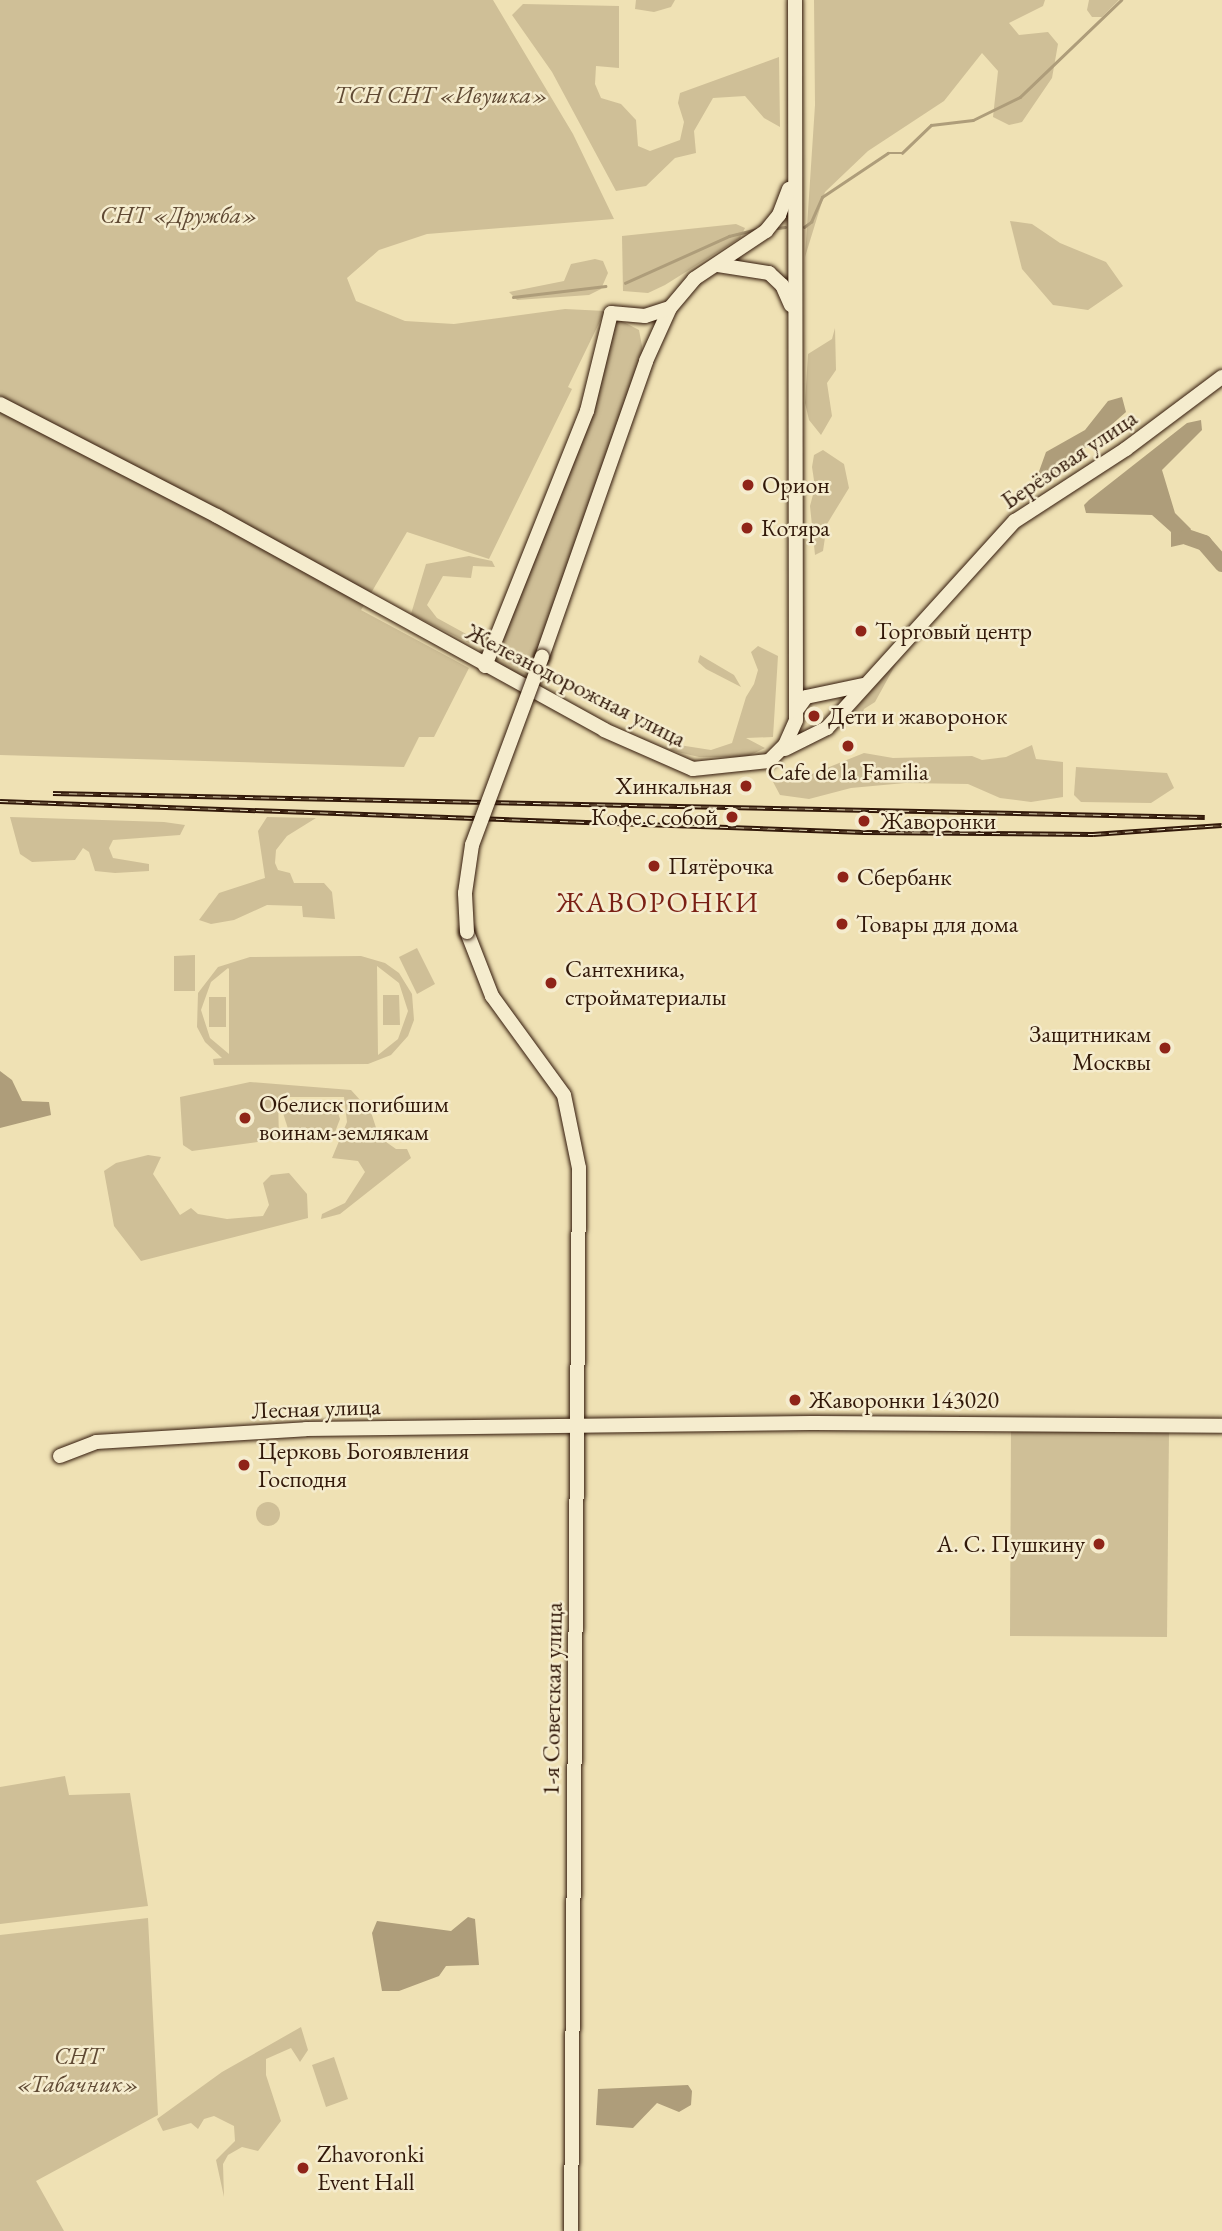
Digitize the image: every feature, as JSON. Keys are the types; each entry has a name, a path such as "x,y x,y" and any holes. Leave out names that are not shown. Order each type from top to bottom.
{"street":[{"path":"795,0 794,315 795,645 796,716 815,732 830,723 832,707 818,696 805,680 795,645"},
{"name":"1-я Советская улица","path":"571,2231 579,1168 564,1095 492,996 467,932 465,893 472,845 542,657 648,356 670,308 688,285 772,225 786,200 794,163"},
{"path":"714,265 741,265 769,273 782,285 794,315"},
{"path":"485,666 587,411 611,313 633,316 670,308"},
{"path":"633,316 646,332 648,356"},
{"name":"Берёзовая улица","path":"830,723 1015,521 1139,440 1222,377"},
{"name":"Железнодорожная улица","path":"0,404 365,598 485,666 683,766 753,766 815,732"},
{"path":"779,752 801,701 867,683"},
{"name":"Лесная улица","path":"60,1456 96,1442 306,1429 816,1423 1222,1426"}],"green space":[{"name":"СНТ «Дружба»","path":"0,0 493,0 573,134 614,219 427,234 379,250 347,278 356,301 405,321 454,324 565,309 605,311 568,387 572,389 489,559 407,532 361,610 469,668 434,737 419,737 404,767 0,755"},
{"path":"636,0 675,0 671,7 654,12 635,9"},
{"path":"814,0 1045,0 1043,6 1009,23 1019,35 1048,32 1058,44 1052,78 1022,122 1009,125 993,117 998,71 982,53 944,101 868,151 825,192 805,257 815,105"},
{"path":"1089,0 1119,0 1102,17 1092,17 1087,10"},
{"path":"523,4 619,6 619,68 596,66 595,84 601,98 621,104 636,120 638,146 650,151 680,140 684,122 678,103 680,93 779,57 780,127 764,118 745,96 713,98 694,131 696,153 675,158 646,186 616,191 552,72 512,15"},
{"path":"1010,221 1032,224 1060,243 1106,262 1123,286 1088,310 1053,305 1022,269"},
{"path":"736,224 745,228 740,238 665,285 648,293 623,291 622,236"},
{"path":"595,259 603,261 608,273 601,289 589,295 517,300 509,292 564,281 571,264"},
{"path":"612,316 639,330 643,351 531,672 524,680 495,664 492,654 541,533"},
{"path":"835,328 836,370 827,383 832,416 821,435 809,420 805,403 808,354 832,339"},
{"path":"823,450 844,464 849,488 827,524 823,551 815,555 810,506 815,487 812,467 814,455"},
{"path":"469,556 492,561 495,567 473,566 471,578 443,576 427,605 437,618 468,635 480,636 477,647 411,614 426,564"},
{"path":"758,646 778,656 773,737 746,738 765,748 746,757 699,757 669,750 679,745 711,750 732,743 746,697 758,670 751,652"},
{"path":"700,655 734,675 741,687 706,669 698,662"},
{"path":"897,662 875,702 864,709 859,722 850,722 850,714"},
{"path":"1032,745 1036,759 1063,762 1063,797 1031,802 1000,798 968,784 905,783 851,788 809,799 780,795 772,780 807,776 864,753 893,758 972,756 982,760 1006,757"},
{"path":"1076,767 1167,773 1174,788 1151,803 1081,802 1074,795"},
{"path":"10,817 185,825 180,835 113,840 109,848 113,858 149,864 149,871 115,873 95,871 89,852 83,848 75,860 32,862 20,854"},
{"path":"267,817 316,818 287,836 276,850 275,863 278,870 290,873 294,883 324,883 332,892 335,919 303,917 302,906 267,905 234,920 211,924 199,920 219,893 265,878 258,831"},
{"path":"417,948 435,984 417,994 399,957"},
{"path":"195,955 195,991 174,991 174,956"},
{"path":"361,956 385,963 399,973 412,994 414,1020 408,1036 391,1055 368,1064 214,1065 213,1059 222,1058 205,1042 197,1027 198,993 218,967 250,957","holes":["377,966 399,983 408,1011 398,1039 378,1055","229,969 229,1054 210,1038 201,1010 211,982"]},
{"path":"383,995 399,995 400,1025 383,1025"},
{"path":"209,997 226,997 226,1027 209,1027"},
{"path":"250,1082 351,1090 371,1112 379,1137 396,1149 407,1149 411,1158 340,1214 321,1219 322,1214 345,1203 365,1172 358,1161 332,1158 347,1122 344,1097 278,1097 279,1139 192,1151 183,1145 180,1097"},
{"path":"334,1101 340,1119 335,1132 289,1132 283,1113 286,1103"},
{"path":"148,1155 161,1157 153,1174 180,1215 191,1208 198,1214 227,1219 263,1216 269,1205 263,1183 271,1175 289,1173 307,1194 308,1218 141,1261 114,1226 104,1171 116,1163"},
{"path":"1011,1430 1169,1431 1167,1637 1010,1636"},
{"path":"268,1502 279,1509 280,1514 273,1525 268,1526 257,1519 256,1514 263,1503"},
{"path":"65,1776 69,1795 130,1793 148,1906 0,1924 0,1787"},
{"name":"СНТ «Табачник»","path":"148,1918 158,2115 36,2181 64,2231 0,2231 0,1935"},
{"path":"301,2027 308,2050 300,2062 291,2048 266,2059 266,2075 281,2121 258,2151 242,2147 228,2155 223,2164 224,2197 216,2160 235,2141 234,2126 214,2116 204,2119 198,2129 191,2123 163,2131 157,2119 222,2072"},
{"path":"334,2057 348,2099 326,2107 312,2065"}],"shaded area":[{"path":"1122,397 1126,412 1051,478 1037,477 1046,452 1085,430 1108,401"},
{"path":"1201,420 1202,430 1162,470 1175,513 1191,529 1184,544 1171,547 1171,532 1152,515 1086,513 1084,505 1089,500 1187,423"},
{"path":"0,1071 12,1080 22,1101 49,1102 51,1115 0,1128"},
{"path":"468,1917 475,1919 479,1965 446,1966 439,1976 399,1991 382,1991 372,1933 377,1921 451,1931"},
{"path":"688,2085 692,2091 691,2105 679,2112 657,2103 633,2128 596,2125 598,2089"}],"waterway":[{"path":"804,227 811,222 822,197 888,153 902,153 931,125 973,120 1020,97 1121,0"},
{"path":"777,228 785,227"},
{"path":"625,283 729,236 760,228"},
{"path":"513,297 605,286"},
{"path":"1187,537 1204,543 1222,564"}],"railway":[{"path":"53,793 1205,817"},
{"path":"0,801 864,832 1093,834 1222,825"}],"place":[{"name":"Орион","path":"748,485"},
{"name":"Котяра","path":"747,528"},
{"name":"Торговый центр","path":"861,631"},
{"name":"Дети и жаворонок","path":"814,716"},
{"name":"Cafe de la Familia","path":"848,746"},
{"name":"Хинкальная","path":"746,786"},
{"name":"Кофе с собой","path":"732,817"},
{"name":"Жаворонки","path":"864,821"},
{"name":"Пятёрочка","path":"654,866"},
{"name":"Сбербанк","path":"843,877"},
{"name":"Товары для дома","path":"842,924"},
{"name":"Сантехника, стройматериалы","path":"551,983"},
{"name":"Защитникам Москвы","path":"1165,1048"},
{"name":"Обелиск погибшим воинам-землякам","path":"245,1118"},
{"name":"Жаворонки 143020","path":"795,1400"},
{"name":"Церковь Богоявления Господня","path":"244,1465"},
{"name":"А. С. Пушкину","path":"1099,1544"},
{"name":"Zhavoronki Event Hall","path":"303,2168"}],"district":[{"name":"ЖАВОРОНКИ","path":"658,902"}],"park label":[{"name":"ТСН СНТ «Ивушка»","path":"441,95"}]}
